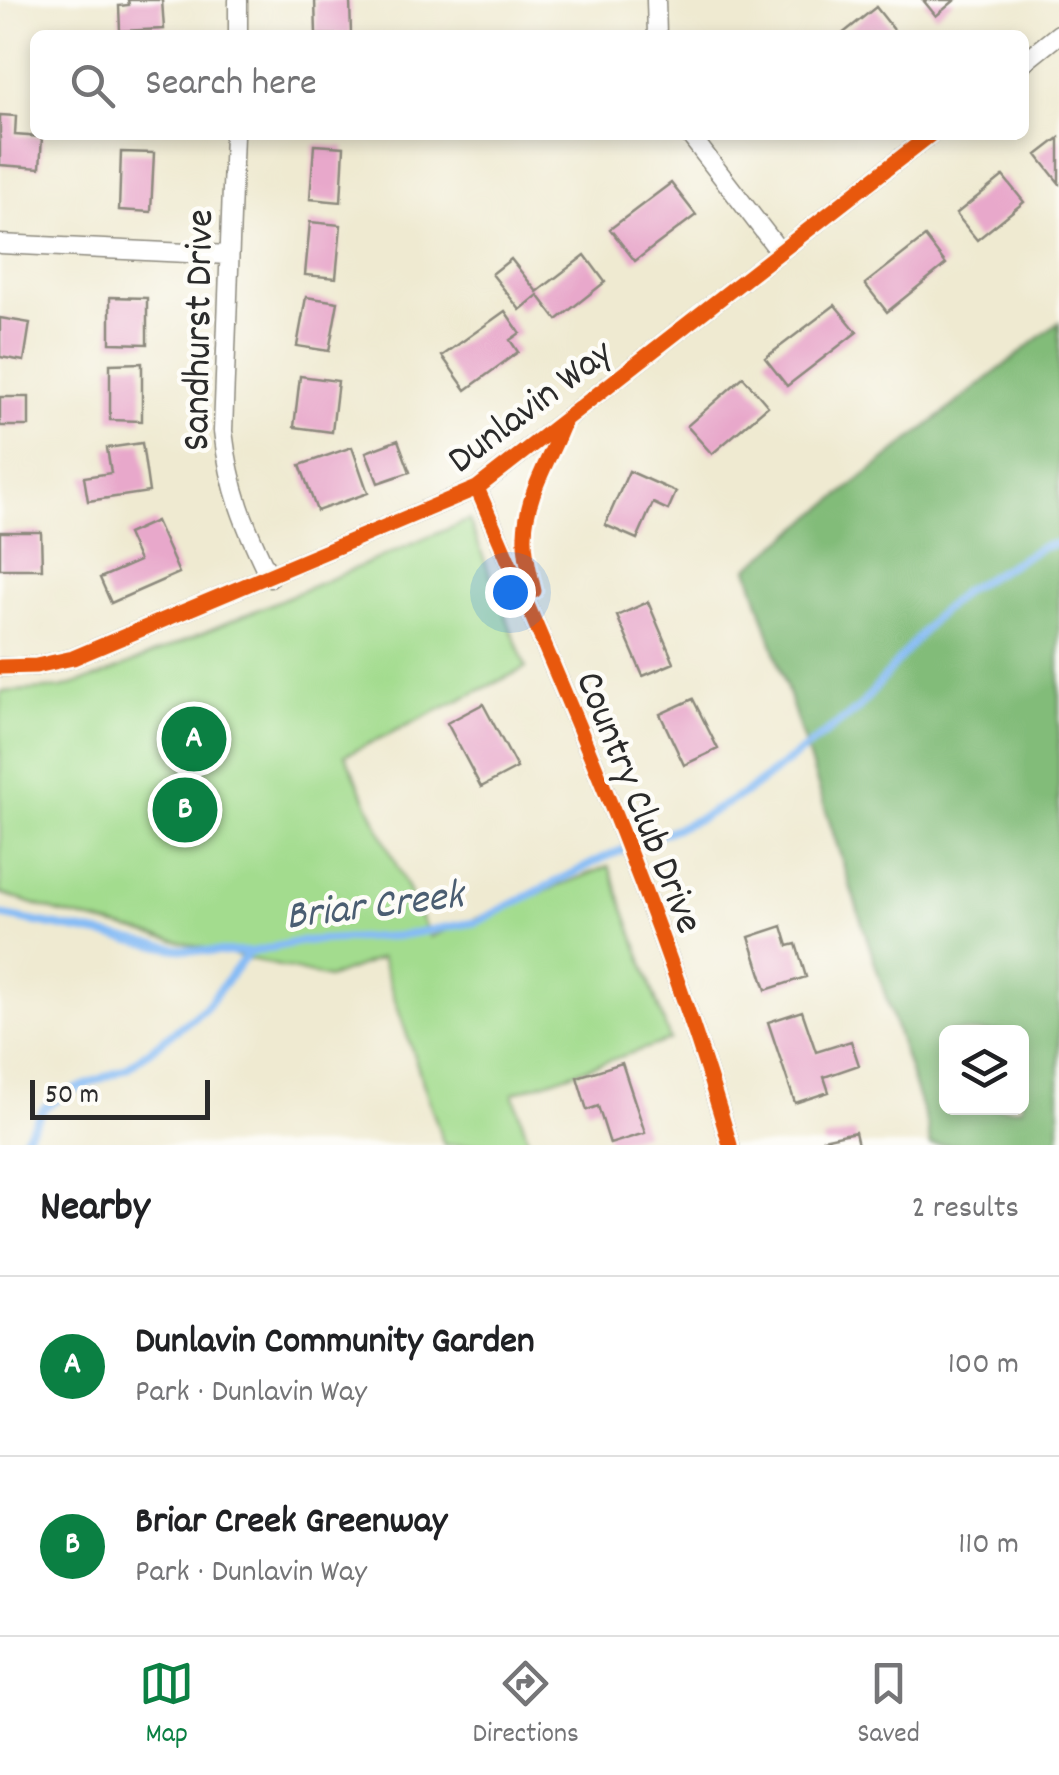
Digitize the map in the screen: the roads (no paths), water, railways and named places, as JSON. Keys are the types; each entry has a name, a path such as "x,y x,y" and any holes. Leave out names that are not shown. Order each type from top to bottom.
{"street":[{"path":"238,0 238,30"},
{"path":"656,0 657,30"},
{"path":"1029,58 1059,34"},
{"name":"Sandhurst Drive","path":"234,140 223,431 228,473 239,513 270,578"},
{"path":"694,140 780,252"},
{"name":"Dunlavin Way","path":"0,667 36,666 73,658 478,488 924,140"},
{"path":"0,244 229,256"},
{"name":"Country Club Drive","path":"478,488 642,880 730,1145"}],"waterway":[{"name":"Briar Creek","path":"0,915 177,949 217,952 252,952 302,941 397,936 477,922 603,858 701,818 748,791 858,709 934,618 964,591 1042,547 1059,543"},
{"path":"20,1145 45,1107 71,1091 127,1068 205,1008 249,952"}],"place":[{"name":"Dunlavin Community Garden","path":"194,739"},
{"name":"Briar Creek Greenway","path":"185,810"}]}
